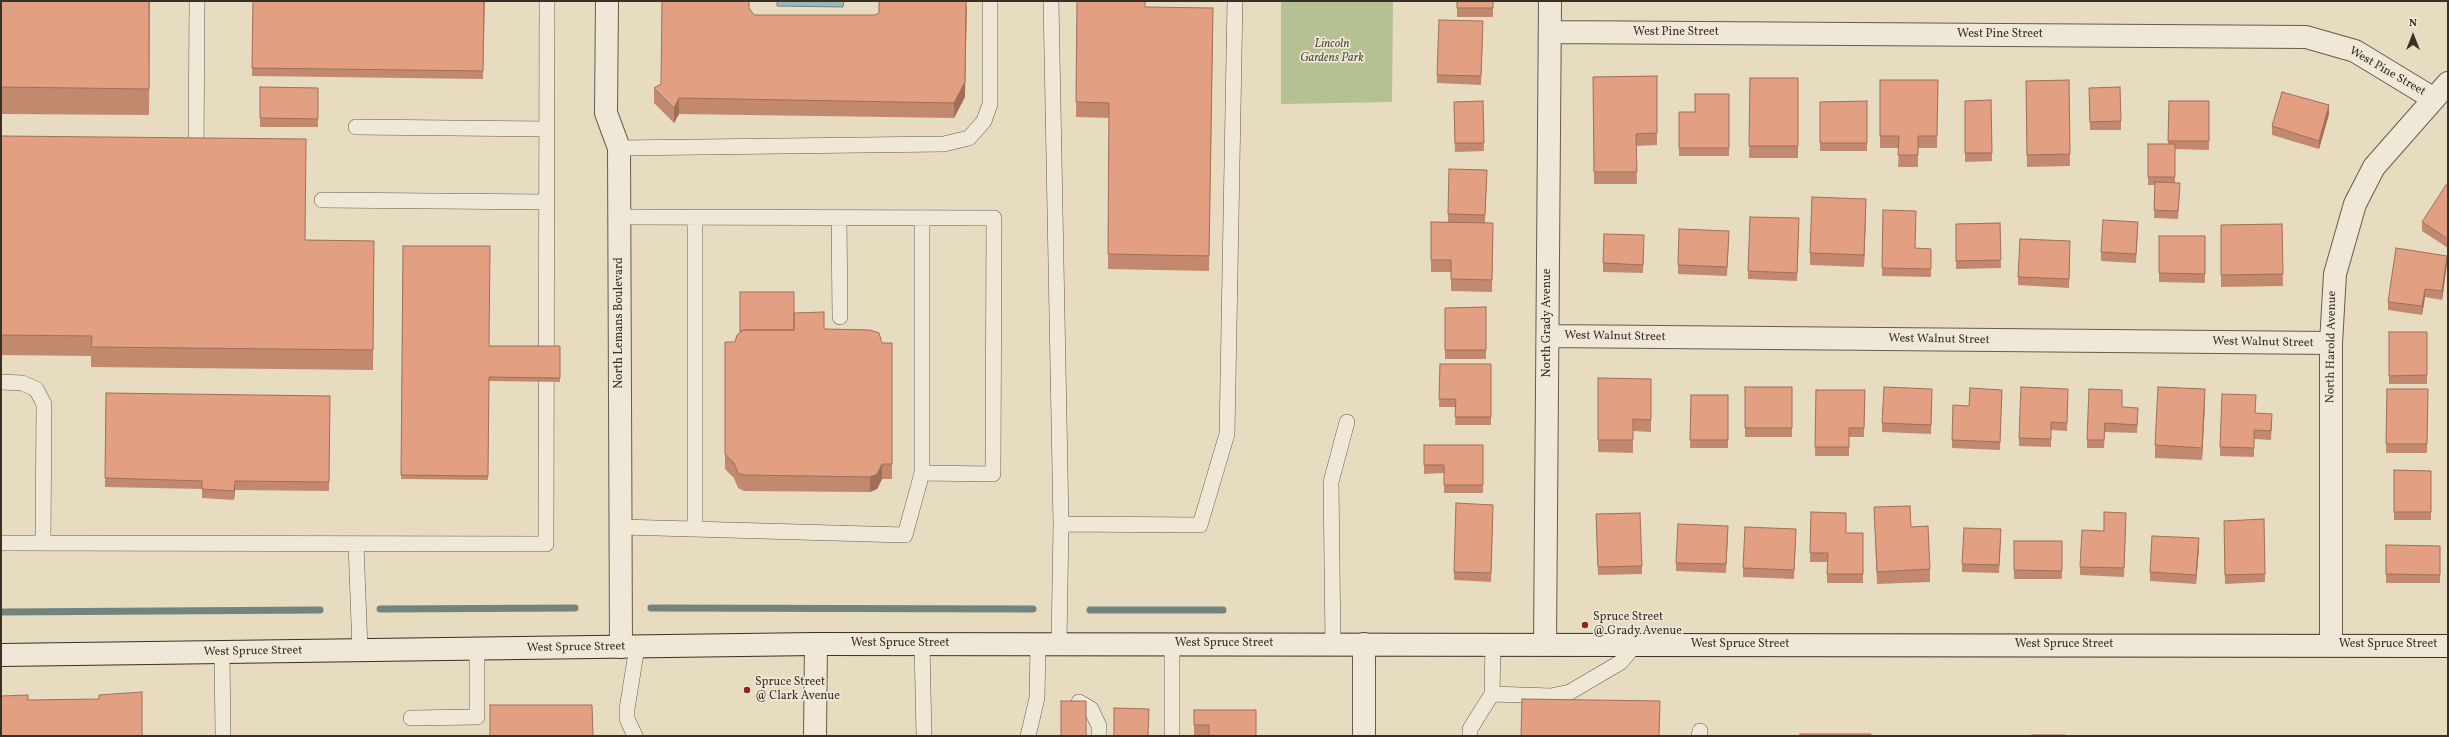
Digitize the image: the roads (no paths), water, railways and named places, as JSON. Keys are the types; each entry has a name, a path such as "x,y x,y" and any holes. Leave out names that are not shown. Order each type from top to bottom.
{"street":[{"name":"North Lemans Boulevard","path":"607,1 606,113 620,148 621,527 629,647"},
{"name":"North Grady Avenue","path":"1545,644 1550,1"},
{"name":"West Pine Street","path":"1550,32 2306,37 2355,51 2434,99"},
{"name":"North Harold Avenue","path":"2331,645 2331,343 2335,274 2356,204 2374,167 2448,83"},
{"name":"West Walnut Street","path":"1548,336 2331,343"},
{"name":"West Spruce Street","path":"1,655 816,644 2448,646"},
{"path":"815,736 816,644"},
{"path":"1364,644 1364,736"}],"lane":[{"path":"196,158 197,1"},
{"path":"1,543 546,544 547,1"},
{"path":"620,148 944,144 969,138 984,121 990,104 990,1"},
{"path":"1028,736 1048,644 1061,524 1051,1"},
{"path":"1061,524 1200,524 1227,434 1235,1"},
{"path":"356,127 546,129"},
{"path":"322,200 546,202"},
{"path":"620,217 994,218 993,474 922,473"},
{"path":"695,217 696,530"},
{"path":"840,218 840,317"},
{"path":"621,527 905,535 922,473 922,218"},
{"path":"1,382 22,383 36,389 44,404 43,543"},
{"path":"1333,644 1331,482 1347,422"},
{"path":"356,544 360,650"},
{"path":"922,644 924,736"},
{"path":"1172,644 1172,736"},
{"path":"1470,736 1470,729 1492,694 1493,644"},
{"path":"1492,694 1551,696 1570,692 1621,662 1636,644"},
{"path":"629,647 627,719 635,736"},
{"path":"411,718 477,717 477,649"},
{"path":"222,652 223,736"},
{"path":"1079,702 1091,709 1099,726 1099,736"}],"water":[{"path":"777,1 844,1 843,7 777,6"}],"waterway":[{"path":"380,609 575,608"},
{"path":"651,608 1033,609"},
{"path":"1,612 320,610"},
{"path":"1090,610 1223,610"}],"place":[{"name":"Spruce Street @ Grady Avenue","path":"1585,625"},
{"name":"Spruce Street @ Clark Avenue","path":"747,690"}],"park label":[{"name":"Lincoln Gardens Park","path":"1332,52"}]}
